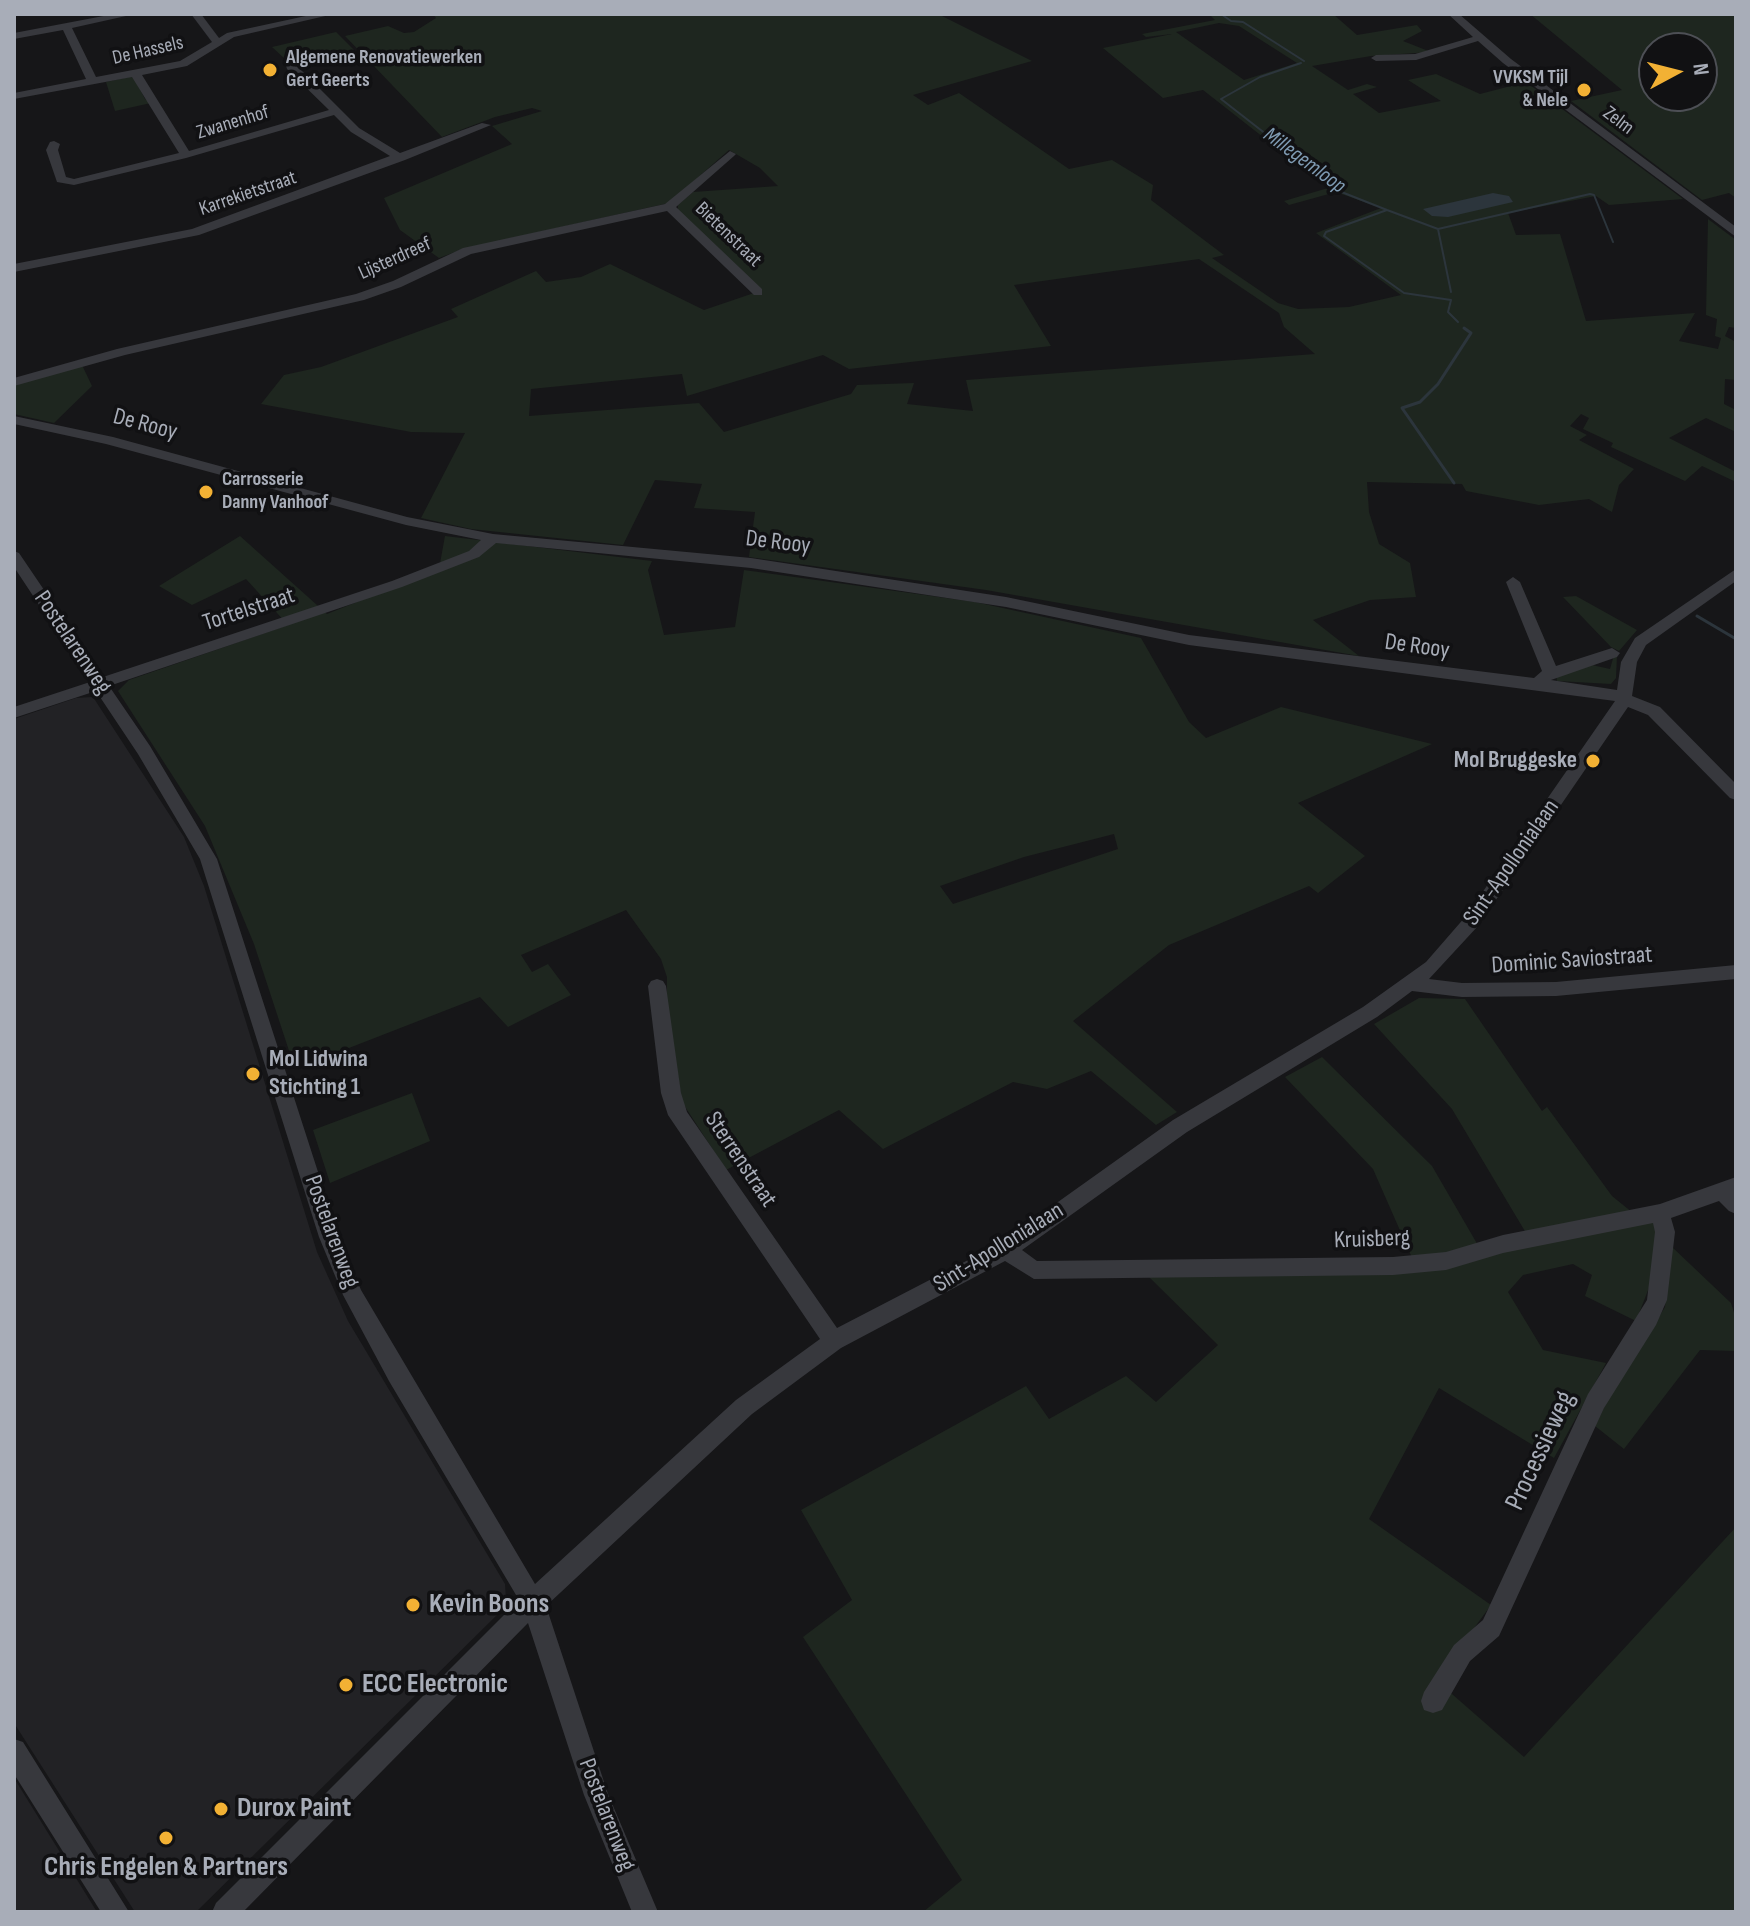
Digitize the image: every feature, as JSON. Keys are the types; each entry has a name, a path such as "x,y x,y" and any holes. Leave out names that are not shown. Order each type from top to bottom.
{"street":[{"path":"14,36 130,14"},
{"path":"196,14 216,41"},
{"name":"De Hassels","path":"14,96 194,60 216,41 325,14"},
{"name":"Zelm","path":"1453,14 1479,38 1736,233"},
{"path":"66,26 93,82"},
{"path":"1376,58 1416,57 1479,38"},
{"path":"290,62 291,67 355,130 401,158"},
{"name":"Zwanenhof","path":"136,74 186,155"},
{"name":"Zwanenhof","path":"54,144 52,150 61,180 85,179 83,174 87,170 153,154 166,160 337,111"},
{"name":"Karrekietstraat","path":"14,268 195,232 486,125"},
{"name":"Lijsterdreef","path":"14,382 122,352 360,297 467,251 669,207 730,154"},
{"name":"Bietenstraat","path":"669,207 758,292"},
{"name":"De Rooy","path":"14,420 118,442 379,514 493,538 790,568 1040,608 1189,640 1546,680 1597,691 1654,711 1736,794"},
{"name":"Tortelstraat","path":"14,713 397,584 474,554 493,538"},
{"name":"Postelarenweg","path":"14,556 180,807 208,859 329,1237 353,1295 533,1602 596,1795 645,1912"},
{"name":"Sint-Apollonialaan","path":"225,1912 533,1602 720,1428 834,1341 1006,1250 1180,1126 1411,984 1447,952 1472,921 1624,698 1629,662 1640,642 1736,574"},
{"path":"1513,582 1546,680"},
{"name":"De Rooy","path":"1546,680 1612,653"},
{"name":"Dominic Saviostraat","path":"1411,984 1462,990 1542,990 1736,972"},
{"name":"Sterrenstraat","path":"657,986 671,1093 678,1115 834,1341"},
{"name":"Kruisberg","path":"1006,1250 1034,1270 1393,1266 1446,1261 1503,1244 1660,1213 1731,1194"},
{"name":"Processieweg","path":"1433,1701 1462,1653 1491,1628 1596,1401 1649,1318 1657,1300 1665,1232 1660,1213"},
{"path":"14,1751 116,1912"}],"shaded area":[{"path":"433,14 938,14 1032,61 913,95 928,105 959,93 1069,169 1112,160 1153,185 1151,200 1224,255 1212,258 1278,303 1298,309 1349,307 1401,295 1316,233 1381,208 1336,192 1289,205 1284,201 1328,188 1203,90 1163,98 1103,48 1172,34 1146,37 1142,34 1215,20 1209,14 1333,14 1357,35 1417,25 1422,31 1403,41 1431,52 1371,56 1312,66 1348,90 1367,84 1377,87 1353,94 1379,113 1441,101 1408,80 1436,74 1480,94 1526,82 1683,199 1609,205 1596,196 1508,213 1516,235 1560,234 1586,321 1695,313 1679,341 1718,349 1721,338 1715,336 1717,319 1706,315 1708,219 1736,240 1736,328 1729,327 1725,336 1736,342 1736,380 1725,379 1724,404 1736,410 1736,432 1706,418 1669,438 1736,472 1736,482 1702,466 1685,481 1611,447 1613,443 1583,429 1589,418 1581,414 1570,426 1587,435 1579,440 1634,469 1619,485 1612,512 1589,499 1539,505 1466,491 1462,484 1367,482 1369,512 1379,544 1410,563 1416,597 1370,600 1313,620 1359,656 986,590 749,557 755,512 694,508 702,484 655,480 623,545 471,529 421,518 465,433 411,432 261,404 284,375 321,367 458,317 451,309 536,271 546,282 581,277 610,264 704,310 754,293 678,211 678,205 693,192 778,186 760,168 729,150 669,203 463,249 439,258 400,230 384,198 512,144 492,126 542,111 532,108 495,117 442,137 345,36 388,26 404,33 414,32 436,18","holes":["1219,23 1239,26 1297,63 1244,80 1176,32","1199,259 1279,313 1284,327 1315,354 966,380 973,411 907,404 914,383 857,385 851,394 724,432 699,403 529,416 531,389 682,374 687,396 823,355 849,369 1051,346 1014,285"]},
{"path":"1530,14 1736,14 1736,198 1729,193 1702,200 1571,101 1622,90"},
{"path":"336,32 357,53 298,69 295,65 299,60 285,59 272,47"},
{"path":"133,76 145,99 151,103 115,111 106,82"},
{"path":"1493,193 1509,196 1513,202 1448,217 1432,216 1423,209"},
{"path":"82,365 92,386 54,423 14,414 14,385"},
{"path":"240,536 327,614 439,569 445,536 652,561 648,570 664,635 735,627 744,570 975,602 1141,638 1189,722 1206,738 1281,707 1432,744 1298,803 1365,856 1318,893 1309,886 1169,945 1073,1021 1177,1112 1156,1125 1091,1071 1047,1089 1013,1082 883,1149 839,1110 726,1170 682,1102 667,1005 667,977 661,959 626,910 521,955 532,972 548,964 571,995 508,1027 480,997 295,1069 254,944 205,826 118,691 129,680 288,625 246,579 192,605 159,586","holes":["1114,834 1118,849 953,904 940,886 1024,857"]},
{"path":"1576,596 1637,630 1619,651 1611,647 1563,597"},
{"path":"1614,655 1617,655 1616,678 1611,684 1557,681 1556,675 1592,665 1610,669"},
{"path":"93,697 184,837 204,886 317,1252 348,1321 505,1584 506,1600 499,1613 196,1912 135,1912 14,1723 14,719 76,698"},
{"path":"1419,998 1465,999 1542,1111 1547,1107 1612,1196 1633,1213 1526,1233 1452,1109 1374,1024"},
{"path":"1322,1057 1432,1166 1479,1247 1413,1260 1373,1169 1285,1077"},
{"path":"412,1093 430,1141 330,1183 313,1130"},
{"path":"1653,1222 1660,1230 1656,1270 1636,1321 1585,1296 1592,1275 1573,1264 1523,1275 1508,1292 1543,1350 1606,1363 1554,1458 1439,1388 1369,1519 1491,1605 1436,1680 1524,1757 1736,1527 1736,1912 923,1912 962,1880 803,1637 852,1600 801,1510 1026,1386 1049,1419 1126,1376 1156,1402 1218,1345 1148,1276 1362,1272"},
{"path":"1671,1246 1731,1303 1736,1319 1736,1351 1700,1350 1624,1449 1595,1426 1609,1397 1665,1307"},
{"path":"14,1778 97,1912 14,1912"}],"waterway":[{"name":"Millegemloop","path":"1221,14 1231,21 1243,22 1304,61"},
{"name":"Millegemloop","path":"1301,63 1260,77 1221,99 1339,191 1387,210"},
{"path":"1438,229 1590,194 1594,195 1613,242"},
{"path":"1387,210 1438,229"},
{"name":"Millegemloop","path":"1387,210 1326,232 1324,236 1404,293 1451,300 1448,312 1458,322"},
{"path":"1438,229 1451,292"},
{"name":"Millegemloop","path":"1454,483 1402,408 1420,402 1438,384 1471,333 1464,328"},
{"name":"Millegemloop","path":"1697,616 1736,639"}],"place":[{"name":"Algemene Renovatiewerken Gert Geerts","path":"270,70"},
{"name":"VVKSM Tijl & Nele","path":"1584,90"},
{"name":"Carrosserie Danny Vanhoof","path":"206,492"},
{"name":"Mol Bruggeske","path":"1593,761"},
{"name":"Mol Lidwina Stichting 1","path":"253,1074"},
{"name":"Kevin Boons","path":"413,1605"},
{"name":"ECC Electronic","path":"346,1685"},
{"name":"Durox Paint","path":"221,1809"},
{"name":"Chris Engelen & Partners","path":"166,1838"}]}
